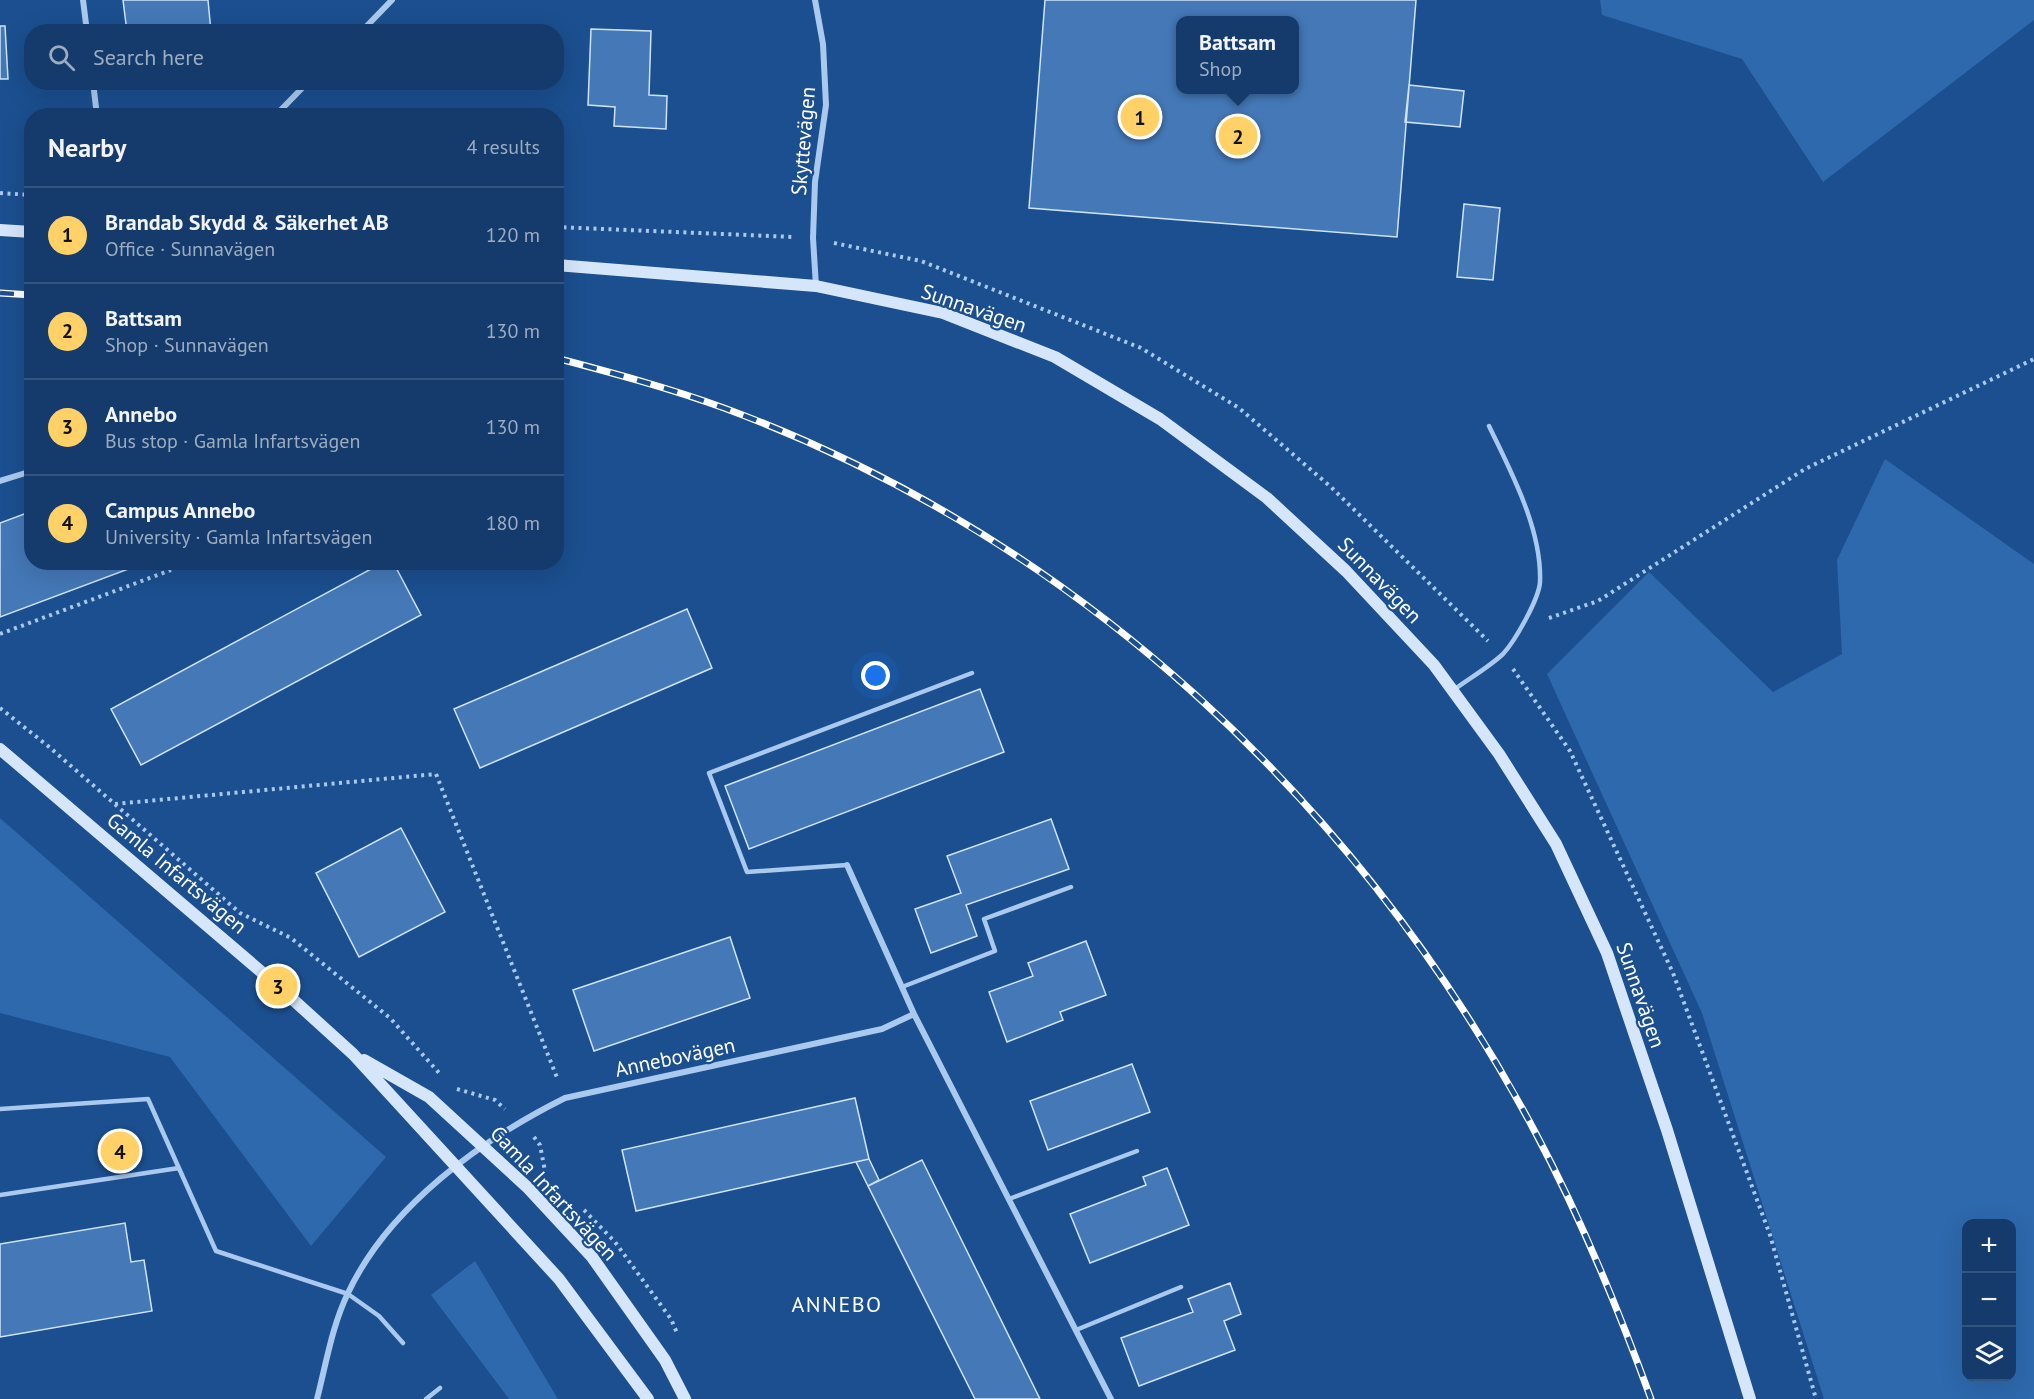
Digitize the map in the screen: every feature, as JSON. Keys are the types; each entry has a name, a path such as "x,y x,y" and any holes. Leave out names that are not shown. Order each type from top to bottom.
{"main road":[{"path":"0,230 24,232"},
{"name":"Sunnavägen","path":"564,266 816,286 943,313 1055,357 1160,419 1267,498 1346,571 1434,665 1499,754 1556,844 1607,953 1667,1130 1750,1399"},
{"name":"Gamla Infartsvägen","path":"0,749 278,986 353,1054 559,1279 648,1399"},
{"name":"Gamla Infartsvägen","path":"353,1054 429,1097 486,1146 527,1187 592,1257 665,1360 685,1399"}],"street":[{"path":"83,0 86,24"},
{"path":"369,24 392,0"},
{"name":"Skyttevägen","path":"815,0 823,44 826,105 815,182 813,238 816,286"},
{"path":"94,90 96,108"},
{"path":"283,108 300,90"},
{"path":"0,481 24,474"},
{"path":"847,865 914,1014 1111,1399"},
{"name":"Annebovägen","path":"317,1399 331,1344 348,1294 382,1236 422,1195 519,1121 565,1098 882,1029 914,1014"}],"lane":[{"path":"1453,691 1502,654 1522,628 1540,583 1534,538 1521,493 1489,426"},
{"path":"847,865 747,872 709,773 972,673"},
{"path":"902,987 995,951 984,919 1071,887"},
{"path":"0,1108 148,1099 216,1251 348,1294 379,1316 403,1343"},
{"path":"1009,1199 1137,1151"},
{"path":"0,1195 179,1168"},
{"path":"1076,1330 1181,1287"},
{"path":"426,1399 440,1388"}],"path":[{"path":"0,193 24,194"},
{"path":"564,227 813,238 921,261 1141,348 1247,416 1331,487 1502,654 1570,751 1673,973 1770,1235 1815,1399"},
{"path":"1522,628 1598,600 1805,469 2034,359"},
{"path":"0,634 171,570"},
{"path":"0,708 240,913 291,938 390,1018 444,1078"},
{"path":"114,804 436,774 565,1098"},
{"path":"450,1084 457,1089 495,1100 519,1121 540,1144 544,1170 552,1178"},
{"path":"576,1202 615,1242 671,1319 680,1339"}],"shaded area":[{"path":"1600,0 2034,0 2034,20 1823,182 1742,59 1602,15"},
{"path":"1885,459 2034,564 2034,1399 1824,1399 1702,1013 1547,674 1649,572 1773,692 1842,654 1837,560"},
{"path":"0,818 386,1157 311,1246 170,1057 0,1013"},
{"path":"475,1261 558,1399 509,1399 431,1295"}],"building":[{"path":"123,0 208,0 210,24 126,24"},
{"path":"1045,0 1416,0 1397,237 1029,208"},
{"path":"0,26 5,26 8,79 0,79"},
{"path":"591,29 651,31 649,95 667,96 666,129 614,126 615,107 588,105"},
{"path":"1409,85 1464,91 1460,127 1405,122"},
{"path":"1464,204 1500,208 1493,280 1457,277"},
{"path":"24,514 24,570 126,570 0,617 0,523"},
{"path":"369,570 397,570 421,615 141,765 111,709"},
{"path":"687,609 712,668 480,768 454,709"},
{"path":"980,689 1004,752 749,849 725,786"},
{"path":"1051,819 1069,869 966,905 977,936 931,953 915,909 961,893 947,856"},
{"path":"401,828 445,912 359,957 316,873"},
{"path":"730,937 750,998 594,1051 573,990"},
{"path":"1086,941 1106,995 1060,1012 1063,1020 1007,1042 989,992 1033,976 1028,963"},
{"path":"1132,1064 1150,1112 1048,1150 1030,1101"},
{"path":"855,1098 869,1159 636,1211 622,1150"},
{"path":"869,1159 879,1180 868,1186 856,1162"},
{"path":"922,1160 1040,1399 975,1399 868,1186"},
{"path":"1167,1168 1189,1225 1090,1263 1070,1214 1146,1185 1143,1177"},
{"path":"125,1223 131,1262 144,1260 152,1311 0,1337 0,1244"},
{"path":"1230,1283 1241,1314 1224,1321 1235,1350 1139,1386 1121,1338 1193,1312 1188,1299"}],"railway":[{"path":"0,293 24,294"},
{"path":"564,360 662,387 724,408 853,463 974,529 1089,607 1195,694 1293,791 1383,897 1463,1010 1534,1130 1583,1229 1651,1399"}],"place":[{"name":"Brandab Skydd & Säkerhet AB","path":"1140,117"},
{"name":"Battsam","path":"1238,136"},
{"name":"Annebo","path":"278,986"},
{"name":"Campus Annebo","path":"120,1151"}],"district":[{"name":"ANNEBO","path":"837,1304"}]}
